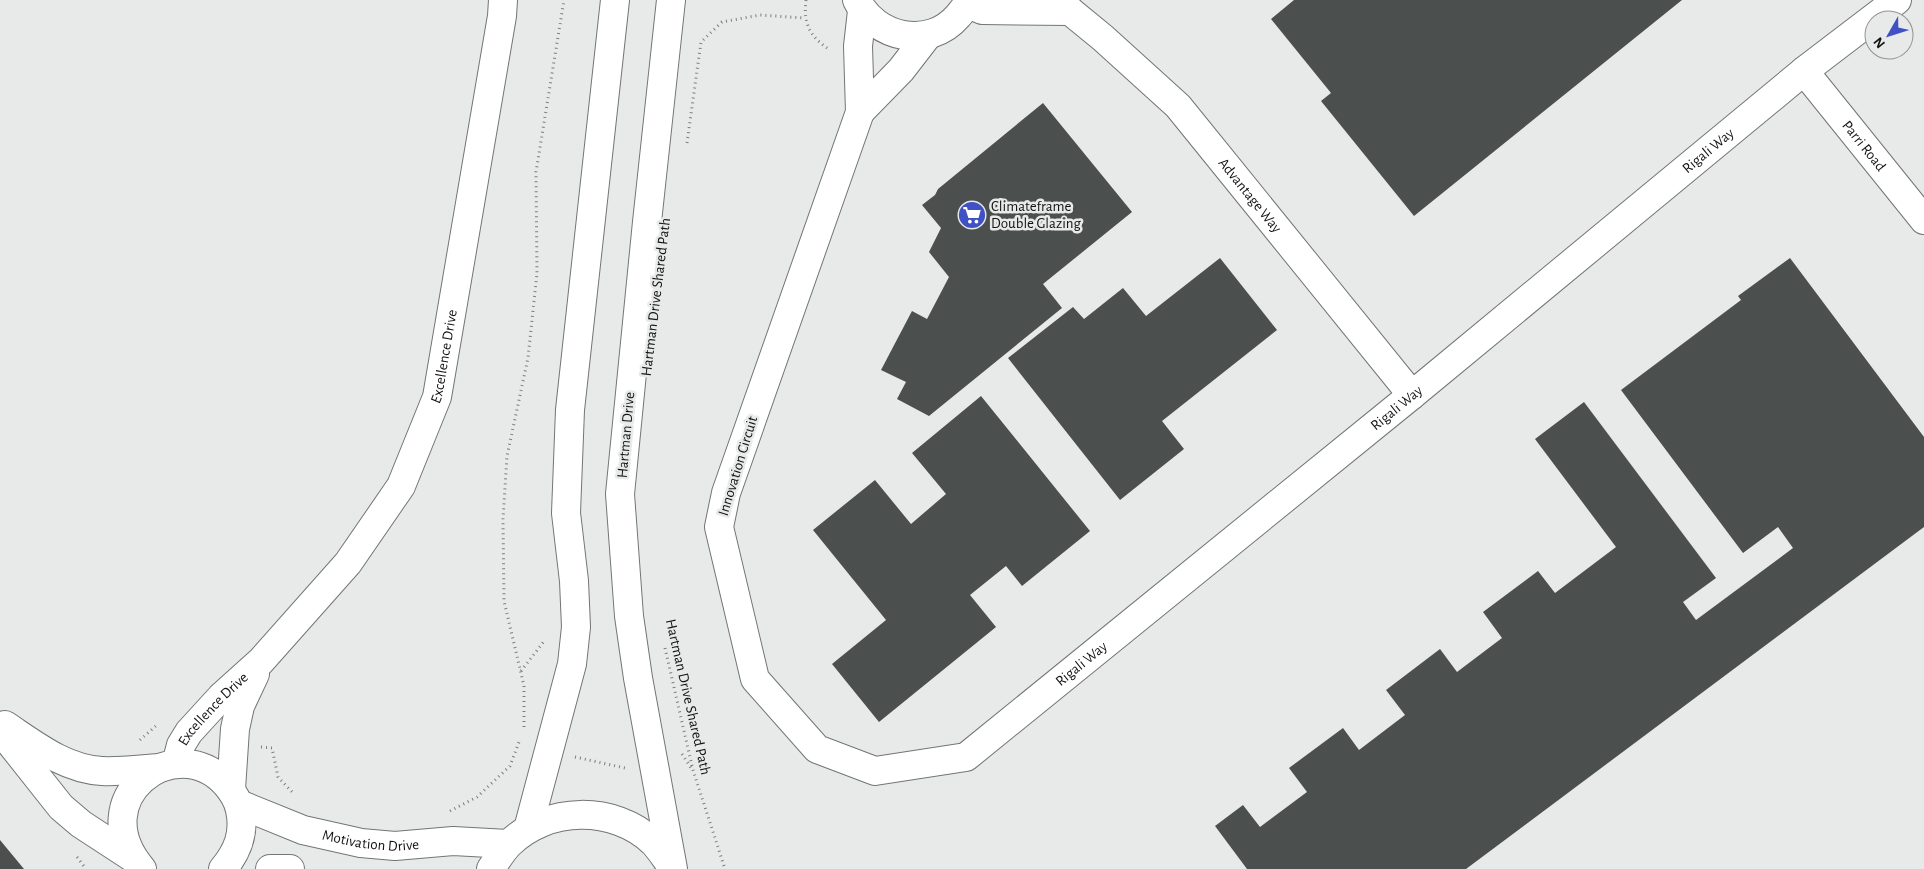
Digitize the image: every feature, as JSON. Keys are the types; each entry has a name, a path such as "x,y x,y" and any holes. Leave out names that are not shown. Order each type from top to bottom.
{"street":[{"name":"Excellence Drive","path":"168,766 189,732 222,697 261,661 348,562 401,486 438,397 502,16 503,0"},
{"path":"491,869 518,836 550,750 572,664 576,627 574,581 566,513 570,410 615,0"},
{"name":"Hartman Drive","path":"671,0 620,494 629,616 638,678 673,869"},
{"name":"Rigali Way","path":"875,771 966,757 1412,395 1804,72 1897,0"},
{"path":"859,5 877,26 897,35 928,35 951,24 968,2"},
{"name":"Advantage Way","path":"968,2 982,10 1061,5 1178,106 1412,395"},
{"name":"Innovation Circuit","path":"859,5 860,112 726,493 720,527 755,679 817,749 875,771"},
{"name":"Innovation Circuit","path":"860,112 901,70 928,35"},
{"name":"Parri Road","path":"1804,72 1924,220"},
{"name":"Excellence Drive","path":"224,869 234,856 241,840 243,821 235,796 234,745 240,706 261,661"},
{"path":"0,721 49,754 71,764 100,771 168,766"},
{"path":"0,730 61,807 81,824 136,862"},
{"name":"Motivation Drive","path":"168,766 191,765 207,769 220,778 235,796 303,830 361,843 395,846 518,836"},
{"path":"136,862 122,831 125,805 133,790 145,777 168,766"},
{"path":"518,836 559,816 593,814 625,823 653,842 673,869"},
{"path":"270,869 290,869"}],"path":[{"path":"524,731 524,686 504,601 503,519 507,456 528,358 537,273 536,172 564,0"},
{"path":"686,148 701,42 722,22 760,15 804,18 806,0"},
{"name":"Hartman Drive Shared Path","path":"663,641 693,770 725,869"},
{"path":"137,742 164,719 189,732"},
{"path":"446,813 477,797 510,766 522,736"},
{"path":"520,741 630,769 693,770"},
{"path":"234,745 272,748 278,777 300,800"},
{"path":"81,824 72,851 86,869"}],"building":[{"path":"1294,0 1682,0 1414,216 1321,101 1331,93 1271,19"},
{"path":"1043,103 1132,212 1043,284 1062,308 929,416 897,399 906,382 881,370 912,311 927,319 949,277 929,252 941,228 922,205 935,195 938,189"},
{"path":"1220,258 1277,330 1162,421 1184,449 1120,500 1008,358 1073,307 1084,319 1123,288 1146,316"},
{"path":"1790,258 1924,437 1924,527 1466,869 1247,869 1215,826 1243,805 1260,827 1307,792 1289,768 1343,728 1359,750 1405,715 1386,690 1440,649 1457,672 1502,638 1483,612 1538,571 1555,593 1616,547 1535,439 1584,402 1716,578 1683,602 1696,620 1793,548 1778,527 1743,553 1621,390 1741,300 1738,296"},
{"path":"981,396 1090,531 1022,586 1006,566 970,595 996,627 879,722 832,664 886,620 813,530 875,480 911,524 946,494 912,453"},
{"path":"0,840 24,869 0,869"}],"place":[{"name":"Climateframe Double Glazing","path":"972,215"}]}
